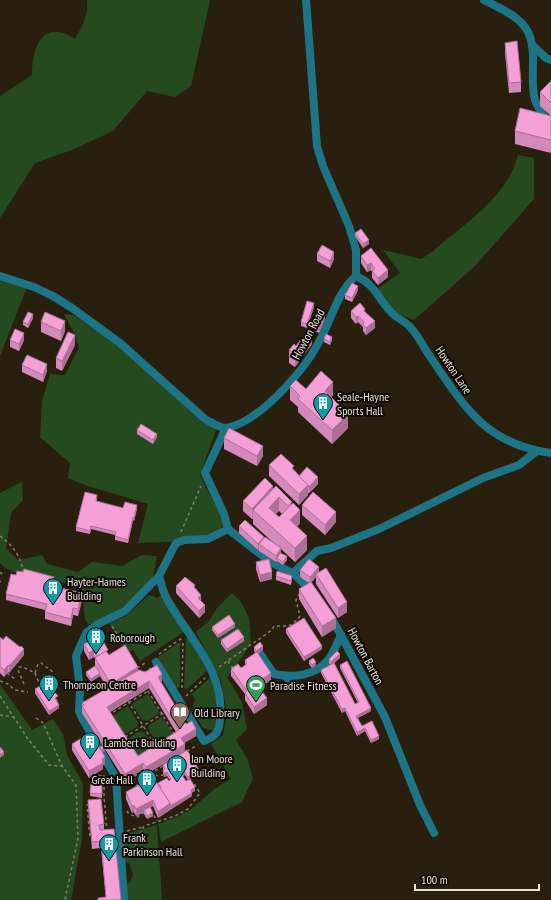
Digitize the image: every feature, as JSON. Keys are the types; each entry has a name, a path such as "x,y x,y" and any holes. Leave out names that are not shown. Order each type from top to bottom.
{"street":[{"path":"306,0 311,50 312,88 316,109 317,146 349,226 356,250 356,276"},
{"path":"484,0 502,9 528,32 532,45 532,72 535,100 546,118"},
{"path":"532,45 546,58 551,60"},
{"path":"0,276 34,287 59,300 120,343 205,419 226,428 205,472 224,514 228,529 249,547 272,563 293,573 318,598"},
{"name":"Howton Road","path":"226,428 242,422 260,411 303,369 319,342 347,284 356,276"},
{"name":"Howton Lane","path":"356,276 367,281 392,314 410,325 450,386 479,422 492,433 511,442 537,451 551,453"},
{"path":"293,573 317,551 331,548 379,529 483,478 519,465 537,451"},
{"path":"124,900 117,786 112,769 82,718 79,710 80,689 76,656 86,633 125,612 159,576 176,543 184,540 208,539 228,529"},
{"path":"155,660 204,741 213,738 218,732 221,711 218,689 212,671 186,635 167,599 159,576"},
{"name":"Howton Barton","path":"326,609 385,717 420,805 434,833"},
{"path":"261,655 274,674 287,677 315,672 328,660 341,635"},
{"path":"287,677 293,688"}],"path":[{"path":"176,543 202,486"},
{"path":"0,536 10,544 22,562 23,572"},
{"path":"0,572 3,575"},
{"path":"190,692 212,671 272,630 274,626 285,628 294,623 300,616 296,600 300,593 308,588"},
{"path":"108,620 126,650"},
{"path":"141,674 155,660 186,635"},
{"path":"182,688 186,635"},
{"path":"134,662 137,668 155,660"},
{"path":"228,661 236,673"},
{"path":"47,685 41,688 35,673 36,666 41,663 53,672"},
{"path":"24,684 18,670 19,668 23,667 35,673"},
{"path":"7,674 16,680"},
{"path":"0,681 8,684 15,690 28,692"},
{"path":"148,690 177,738 138,762 123,739 110,714 129,702 148,690"},
{"path":"0,696 49,765 62,766"},
{"path":"129,702 158,749"},
{"path":"123,739 163,714"},
{"path":"0,715 14,717"},
{"path":"36,718 43,723 62,766 76,784 78,838 65,900"},
{"path":"184,753 204,741"},
{"path":"149,775 166,764"},
{"path":"117,786 143,770 146,776 163,775"},
{"path":"103,833 108,832 104,800 104,775"},
{"path":"134,790 142,778"},
{"path":"125,832 175,816 188,809 200,793 193,782"},
{"path":"102,794 104,783"},
{"path":"104,797 108,799"},
{"path":"99,801 104,800"},
{"path":"99,804 105,803"},
{"path":"90,838 87,805 93,805"},
{"path":"126,808 127,811 133,816 137,817 151,809 158,821"},
{"path":"127,861 144,826"}],"green space":[{"path":"87,0 210,0 191,86 175,97 147,91 113,131 72,150 35,163 0,218 0,96 32,75 34,54 37,45 47,34 55,32 64,33 75,39 86,15"},
{"path":"518,155 534,158 534,199 475,266 414,320 397,312 384,299 378,288 400,273 383,250 421,259 432,252 471,220 495,197 505,184"},
{"path":"0,278 27,287 0,356"},
{"path":"64,314 73,315 118,345 202,422 216,430 200,475 220,514 223,525 218,531 208,536 184,537 170,542 138,543 148,504 88,486 68,478 70,463 40,437 42,401 50,374 65,375 79,348 74,333"},
{"path":"22,482 23,500 11,513 6,548 18,560 42,555 47,564 78,572 92,562 122,566 142,555 157,556 153,578 122,609 89,625 85,619 82,589 49,578 26,575 5,568 0,563 0,493"},
{"path":"232,593 241,602 249,618 251,643 233,671 227,677 242,702 247,729 236,740 247,758 253,778 242,802 161,842 158,824 186,812 216,788 231,779 211,744 223,735 227,714 221,681 196,632 209,621 217,608"},
{"path":"162,594 185,631 140,661 133,650 126,652 109,623 126,616 149,595 158,598"},
{"path":"189,636 207,671 187,689 184,688 186,638"},
{"path":"180,642 180,687 176,688 158,657"},
{"path":"211,677 215,690 215,731 203,728 192,711 195,699 192,694"},
{"path":"0,684 32,730 53,719 63,734 67,755 83,784 82,838 71,900 0,900"},
{"path":"148,694 160,713 146,721 142,720 132,704"},
{"path":"128,706 138,722 137,727 124,735 113,716"},
{"path":"162,717 174,735 158,745 148,729 149,725"},
{"path":"140,731 144,732 154,748 138,758 127,739"},
{"path":"157,825 162,900 127,900 126,885 131,881 133,874 129,863 123,861 120,835"}],"building":[{"path":"517,41 521,82 509,83 505,43"},
{"path":"551,81 551,103 540,92"},
{"path":"520,108 551,116 551,140 515,131"},
{"path":"361,229 369,240 363,244 355,233"},
{"path":"322,245 334,252 330,261 317,254"},
{"path":"371,248 388,270 378,278 372,271 375,269 371,263 367,265 361,256"},
{"path":"352,283 358,286 352,298 345,295"},
{"path":"307,301 314,303 307,324 301,322"},
{"path":"360,303 365,309 364,311 375,321 366,328 363,324 364,322 358,316 356,317 351,311"},
{"path":"28,312 33,314 28,324 23,322"},
{"path":"45,312 65,321 61,331 41,322"},
{"path":"321,313 325,315 319,329 315,327"},
{"path":"15,329 24,333 19,344 10,340"},
{"path":"68,332 75,335 62,361 56,358"},
{"path":"306,333 312,337 295,360 289,356 292,352 289,350 294,344 296,346"},
{"path":"326,334 332,337 330,342 324,339"},
{"path":"27,355 47,364 43,375 22,365"},
{"path":"321,371 333,382 325,391 348,414 332,430 298,399 300,396 290,386 296,380 306,389"},
{"path":"141,424 157,434 153,440 137,430"},
{"path":"229,428 263,446 257,456 224,438"},
{"path":"281,454 294,466 292,468 308,485 299,494 269,465"},
{"path":"307,467 318,477 309,487 299,476"},
{"path":"265,478 273,486 252,509 243,501"},
{"path":"276,486 292,502 288,506 279,497 269,508 279,517 293,503 300,510 290,520 307,536 295,548 253,510"},
{"path":"85,492 97,495 96,501 123,508 125,502 137,505 128,540 115,536 116,532 91,526 90,531 76,527"},
{"path":"313,492 336,512 325,525 302,505"},
{"path":"245,520 264,537 258,544 239,526"},
{"path":"265,537 281,548 276,556 259,544"},
{"path":"280,553 287,556 283,562 277,558"},
{"path":"269,559 272,572 260,575 256,562"},
{"path":"309,559 319,567 310,577 300,570"},
{"path":"326,568 347,602 338,608 316,574"},
{"name":"Hayter-Hames Building","path":"24,569 54,577 52,586 82,593 78,609 73,608 71,619 45,612 47,604 6,594 11,574 16,575 17,571 23,572"},
{"path":"277,571 292,576 291,581 276,576"},
{"path":"185,577 195,585 194,587 201,595 198,598 205,605 199,611 176,586"},
{"path":"311,582 336,618 322,626 299,589"},
{"path":"229,615 235,624 218,635 212,627"},
{"path":"304,618 322,646 304,657 286,629"},
{"path":"238,629 244,637 227,649 221,640"},
{"path":"6,636 24,649 4,670 0,666 0,637 3,640"},
{"path":"101,637 108,650 98,656 94,650 89,653 84,644 90,641 91,643"},
{"path":"260,642 263,646 256,651 254,647"},
{"path":"125,645 138,667 111,684 95,658 106,651 109,655"},
{"path":"337,651 340,654 331,662 329,659"},
{"path":"257,652 271,673 256,683 267,698 254,707 245,693 247,691 231,669 238,664 241,668 247,664 245,660"},
{"path":"313,658 316,662 312,665 309,661"},
{"path":"347,661 371,708 356,716 362,726 372,721 379,736 371,740 365,728 357,732 345,708 342,709 321,670 334,663 355,704 359,702 340,665"},
{"path":"157,665 162,674 158,677 186,724 192,721 196,729 181,738 185,744 146,767 143,763 125,774 82,706 84,705 82,703 139,670 145,672","holes":["149,681 179,730 138,756 107,707"]},
{"path":"95,666 100,673 91,679 86,672"},
{"name":"Thompson Centre","path":"46,682 58,696 55,698 59,705 49,711 35,689"},
{"name":"Lambert Building","path":"85,736 87,740 93,736 105,757 102,759 103,763 89,771 72,744"},
{"path":"104,745 105,748 101,750 100,747"},
{"path":"0,747 4,752 0,755"},
{"name":"Ian Moore Building","path":"187,750 199,770 188,777 185,772 181,774 186,781 190,779 195,787 191,790 192,793 170,806 170,803 158,783 167,778 169,781 171,779 167,772 164,774 163,770 165,769 163,765"},
{"name":"Great Hall","path":"149,770 151,774 153,773 155,776 153,777 170,803 158,812 153,800 136,809 134,805 132,806 126,792 143,783 139,776"},
{"path":"92,775 102,776 102,794 90,793"},
{"name":"Frank Parkinson Hall","path":"101,799 104,824 99,825 100,830 114,829 121,900 98,900 98,898 106,897 101,841 92,842 88,800"},
{"path":"150,807 153,813 147,816 144,810"}],"place":[{"name":"Seale-Hayne Sports Hall","path":"323,420"},
{"name":"Hayter-Hames Building","path":"53,605"},
{"name":"Roborough","path":"96,654"},
{"name":"Thompson Centre","path":"49,701"},
{"name":"Paradise Fitness","path":"256,702"},
{"name":"Old Library","path":"180,729"},
{"name":"Lambert Building","path":"90,759"},
{"name":"Ian Moore Building","path":"177,782"},
{"name":"Great Hall","path":"147,796"},
{"name":"Frank Parkinson Hall","path":"109,861"}]}
